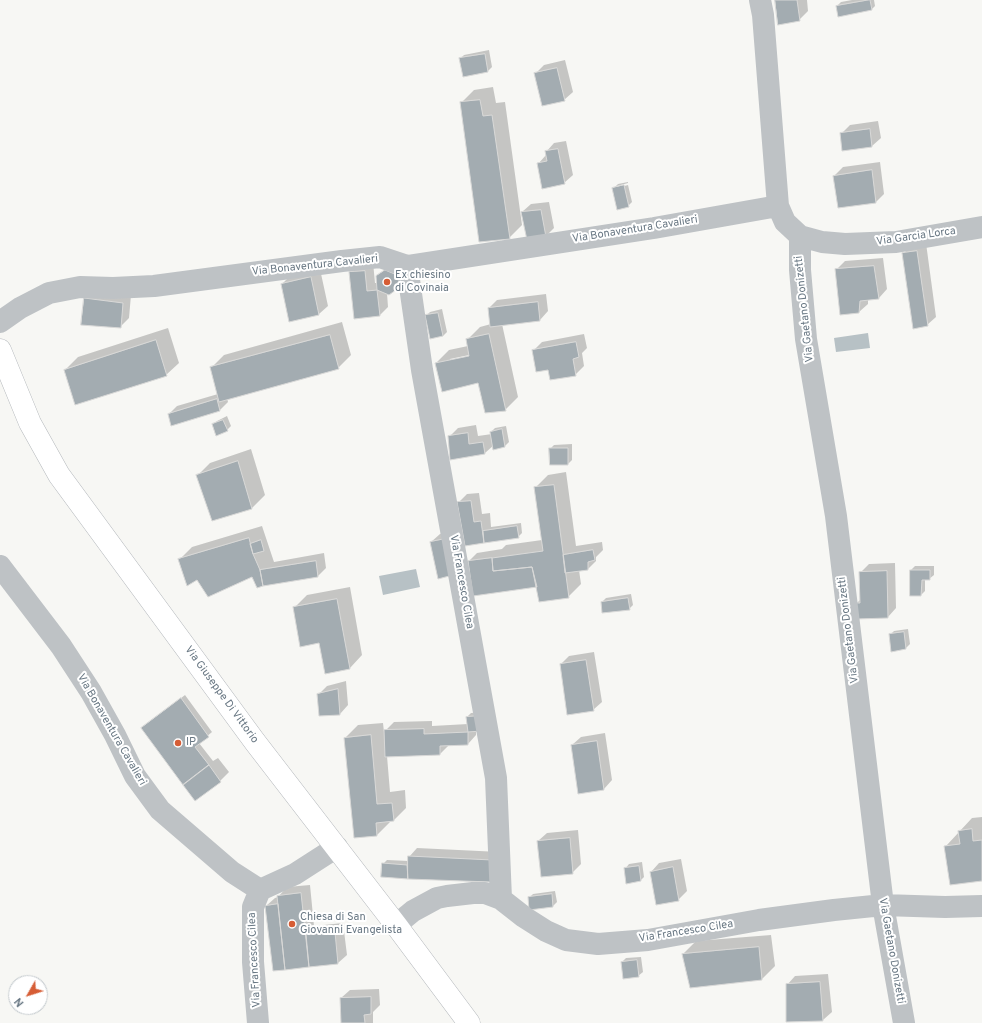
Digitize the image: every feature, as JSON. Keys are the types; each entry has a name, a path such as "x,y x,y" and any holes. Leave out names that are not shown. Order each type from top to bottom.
{"main road":[{"name":"Via Giuseppe Di Vittorio","path":"0,350 30,423 59,475 255,742 337,847 469,1023"}],"street":[{"name":"Via Gaetano Donizetti","path":"760,0 788,221 800,270 806,339 836,516 883,905 904,1023"},
{"name":"Via Garcia Lorca","path":"788,221 822,242 845,244 896,242 982,227"},
{"name":"Via Bonaventura Cavalieri","path":"0,322 20,308 49,293 80,288 154,286 380,257 407,266 654,228 788,221"},
{"name":"Via Francesco Cilea","path":"407,266 422,370 496,778 501,899"},
{"name":"Via Bonaventura Cavalieri","path":"0,566 61,646 91,692 135,776 160,810 232,872 260,890"},
{"path":"260,890 295,874 337,847"},
{"name":"Via Francesco Cilea","path":"258,1023 253,962 253,907 260,890"},
{"name":"Via Francesco Cilea","path":"396,925 425,903 446,896 473,892 485,893 501,899 524,917 546,931 566,940 598,944 648,940 759,920 883,905 945,907 982,906"}],"shaded area":[{"path":"868,333 870,348 836,352 834,338"},
{"path":"416,569 420,587 383,595 379,576"}],"building":[{"path":"775,0 797,0 800,21 778,25"},
{"path":"870,0 872,10 838,17 836,6"},
{"path":"485,54 488,72 463,77 459,58"},
{"path":"557,68 565,101 542,106 534,73"},
{"path":"480,100 483,116 492,115 510,239 479,242 460,102"},
{"path":"870,129 872,147 842,151 840,133"},
{"path":"558,149 565,184 542,189 537,163 547,161 545,151"},
{"path":"872,170 876,203 838,208 833,176"},
{"path":"624,185 629,207 617,210 612,188"},
{"path":"541,210 546,237 527,240 521,212"},
{"path":"917,251 928,326 913,329 902,253"},
{"path":"874,266 879,299 860,301 859,313 840,315 835,269"},
{"name":"Ex chiesino di Covinaia","path":"385,270 397,275 400,287 389,295 377,290 376,276"},
{"path":"365,271 367,291 377,290 380,316 354,319 349,272"},
{"path":"311,277 319,315 289,322 281,284"},
{"path":"84,298 123,303 121,328 81,325"},
{"path":"538,302 540,321 490,327 488,308"},
{"path":"438,313 443,336 430,339 425,315"},
{"path":"489,334 506,411 485,413 478,383 442,392 435,363 469,356 466,339"},
{"path":"330,335 339,369 219,402 210,367"},
{"path":"156,340 167,376 75,405 64,370"},
{"path":"576,342 579,357 573,359 576,376 550,380 548,370 536,372 532,350"},
{"path":"217,399 220,411 171,426 168,414"},
{"path":"223,420 228,431 216,436 212,424"},
{"path":"502,429 505,447 493,450 490,432"},
{"path":"468,433 469,444 483,442 485,454 450,460 448,436"},
{"path":"549,448 568,448 568,465 550,465"},
{"path":"238,461 252,509 212,521 196,475"},
{"path":"554,485 569,598 539,602 532,567 493,571 492,558 543,551 534,487"},
{"path":"471,501 474,522 481,521 484,543 465,546 457,502"},
{"path":"517,526 519,538 484,543 483,531"},
{"path":"249,538 253,554 260,570 263,586 257,588 252,577 208,597 197,580 187,586 178,559"},
{"path":"445,539 453,575 438,579 430,542"},
{"path":"261,540 264,551 253,554 250,544"},
{"path":"593,550 595,560 588,562 588,570 565,573 563,555"},
{"path":"492,558 493,571 532,567 537,587 473,596 468,561"},
{"path":"316,561 318,577 263,586 260,570"},
{"path":"910,570 930,570 930,580 922,580 921,596 910,596"},
{"path":"887,571 888,618 856,619 856,603 860,603 859,572"},
{"path":"628,598 630,610 602,613 601,602"},
{"path":"337,599 350,669 325,674 319,643 300,647 293,607"},
{"path":"904,632 906,649 891,652 889,634"},
{"path":"586,660 594,711 567,715 560,664"},
{"path":"338,689 340,715 319,716 317,694"},
{"path":"181,698 209,737 195,747 209,765 183,785 141,728"},
{"path":"478,716 481,731 468,732 466,717"},
{"path":"424,729 424,734 468,732 468,745 440,746 440,755 385,757 384,730"},
{"path":"371,735 377,804 392,803 394,821 376,823 377,836 354,838 344,738"},
{"path":"597,741 604,790 578,794 571,745"},
{"path":"209,765 221,782 195,801 183,785"},
{"path":"972,829 973,841 982,840 982,881 950,885 944,846 960,844 958,831"},
{"path":"570,838 573,874 541,877 537,841"},
{"path":"408,856 492,860 491,882 408,879"},
{"path":"382,863 407,865 408,879 381,877"},
{"path":"639,866 641,881 626,884 624,868"},
{"path":"673,867 679,901 656,905 650,872"},
{"name":"Chiesa di San Giovanni Evangelista","path":"301,893 309,967 285,970 277,896"},
{"path":"552,894 553,907 529,910 528,897"},
{"path":"278,904 285,970 273,971 265,906"},
{"path":"335,932 338,964 309,967 306,934"},
{"path":"759,947 762,980 690,988 682,954"},
{"path":"637,960 639,977 623,979 621,962"},
{"path":"820,982 823,1021 786,1022 786,984"},
{"path":"371,997 371,1014 364,1015 365,1023 341,1023 340,998"}],"place":[{"name":"Ex chiesino di Covinaia","path":"387,282"},
{"name":"IP","path":"178,743"},
{"name":"Chiesa di San Giovanni Evangelista","path":"292,924"}]}
